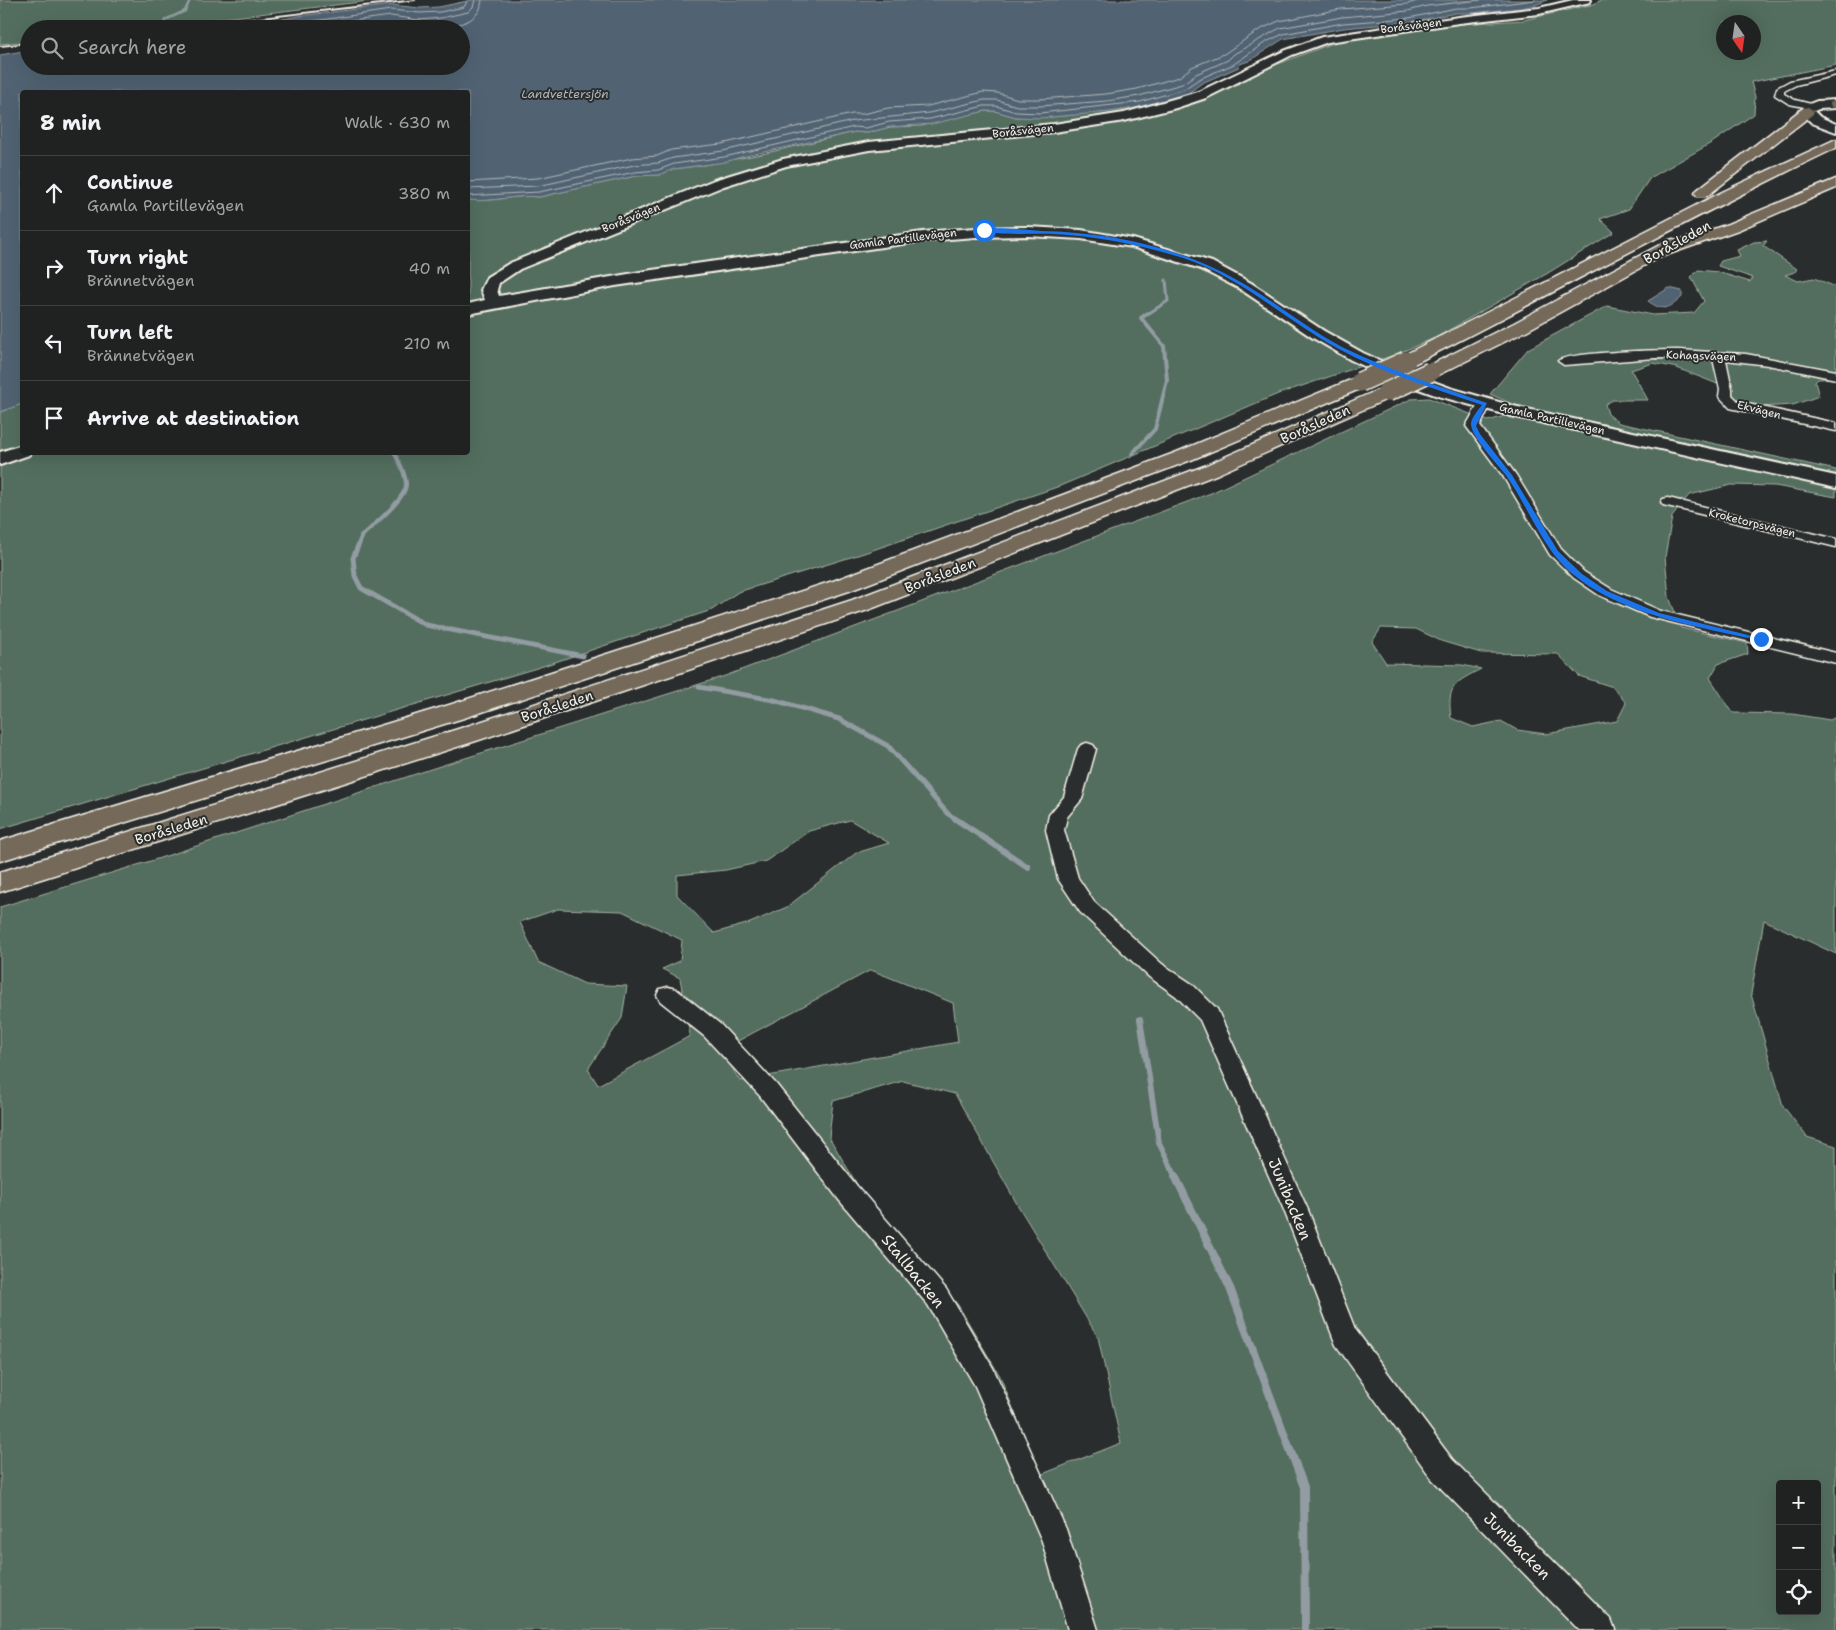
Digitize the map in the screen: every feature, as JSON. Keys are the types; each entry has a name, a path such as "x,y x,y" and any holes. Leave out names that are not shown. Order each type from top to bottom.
{"highway":[{"path":"1626,248 1744,163 1810,109"},
{"name":"Boråsleden","path":"0,851 467,708 841,586 1184,456 1406,361 1508,311 1776,170 1836,143"},
{"path":"1651,256 1733,227 1836,183"},
{"name":"Boråsleden","path":"0,882 467,735 860,606 1211,470 1386,392 1520,328 1741,208"}],"street":[{"name":"Boråsvägen","path":"495,303 489,291 490,284 495,278 515,266 719,183 783,163 868,146 1045,129 1124,117 1202,95 1295,50 1326,39 1459,20 1539,12 1586,0"},
{"path":"1836,73 1793,83 1780,90 1779,95 1810,109 1836,104"},
{"path":"1810,109 1808,114 1821,123 1836,128"},
{"name":"Gamla Partillevägen","path":"470,309 582,287 918,236 996,230 1073,234 1150,247 1200,262 1240,283 1339,347 1394,372 1485,404 1836,482"},
{"name":"Kohagsvägen","path":"1564,361 1664,355 1720,356 1748,358 1836,374"},
{"name":"Ekvägen","path":"1720,356 1726,390 1725,396 1735,405 1836,427"},
{"path":"1485,404 1474,420 1473,426 1509,475 1556,552 1579,575 1605,592 1656,614 1836,658"},
{"path":"0,459 20,452"},
{"name":"Kroketorpsvägen","path":"1668,502 1836,543"},
{"name":"Junibacken","path":"1087,749 1073,799 1058,815 1055,830 1068,879 1087,907 1155,970 1184,990 1209,1015 1296,1210 1344,1336 1442,1470 1600,1630"},
{"name":"Stallbacken","path":"668,994 712,1030 768,1090 848,1193 937,1297 984,1377 1056,1539 1083,1630"}],"green space":[{"path":"0,0 378,0 208,20 20,20 20,42 0,44"},
{"path":"1601,0 1836,0 1836,65 1751,82 1755,97 1754,114 1713,142 1650,178 1629,209 1600,219 1614,232 1548,273 1437,337 1394,355 1278,394 1060,486 864,553 738,592 712,610 540,667 0,829 0,412 20,405 20,455 470,455 470,200 539,197 636,176 659,175 674,169 762,154 855,132 867,133 890,127 921,126 985,111 995,111 1016,117 1051,117 1121,110 1141,116 1341,40 1460,24 1524,20 1594,4"},
{"path":"1767,241 1763,246 1797,269 1795,272 1785,275 1798,281 1814,278 1836,287 1836,378 1818,379 1815,382 1819,396 1793,405 1760,407 1725,406 1725,387 1677,368 1653,363 1631,370 1648,400 1613,400 1605,404 1608,414 1619,423 1836,470 1836,497 1775,486 1731,485 1689,495 1672,517 1665,557 1669,597 1681,628 1747,643 1748,654 1718,664 1710,678 1733,713 1792,714 1830,720 1836,717 1836,954 1764,920 1751,994 1783,1106 1807,1137 1836,1146 1836,1630 0,1630 0,907 157,859 437,767 725,676 1211,493 1411,399 1429,398 1488,421 1505,416 1519,418 1517,406 1490,394 1528,349 1607,306 1653,315 1694,313 1704,301 1691,277 1698,270 1718,272 1750,282 1753,278 1718,266 1721,261 1740,256 1737,250 1754,242","holes":["1381,628 1416,629 1441,641 1481,653 1558,654 1579,676 1613,687 1626,703 1617,721 1546,734 1517,730 1501,721 1473,727 1451,718 1450,698 1454,686 1481,669 1462,665 1386,663 1372,642","850,820 889,843 856,853 787,907 750,923 714,933 677,895 677,875 726,870 766,861 809,831","558,909 622,911 682,940 680,961 662,969 680,978 690,1036 598,1085 588,1069 622,1018 627,986 585,984 538,962 520,922","871,970 953,1003 958,1042 740,1081 721,1050","903,1081 955,1094 1017,1204 1098,1337 1121,1443 1040,1475 1000,1376 958,1305 861,1191 829,1137 833,1101"]}],"water":[{"name":"Landvettersjön","path":"472,0 1547,0 1536,5 1521,8 1456,13 1410,22 1344,28 1283,39 1249,61 1240,64 1239,67 1202,83 1187,94 1141,107 1109,112 1040,118 1016,117 995,111 985,111 932,124 890,127 867,133 855,132 725,162 674,169 659,175 636,176 539,197 530,196 477,201 470,200 470,90 20,90 20,405 0,412 0,55 20,52 20,75 470,75 470,20 277,20 391,5 420,8 439,7"},
{"path":"1669,288 1682,291 1682,297 1666,308 1658,307 1648,301"}],"waterway":[{"path":"165,20 185,11 190,0"},
{"path":"1146,315 1168,301 1166,280"},
{"path":"1132,454 1155,429 1167,380 1164,346 1141,318 1148,313"},
{"path":"362,536 394,505 404,491 406,485 405,476 396,455"},
{"path":"362,536 353,558 355,576 361,588 426,625 583,656"},
{"path":"699,687 774,700 839,719 888,746 948,814 956,819"},
{"path":"954,818 1028,867"},
{"path":"1140,1019 1159,1143 1176,1177"},
{"path":"1175,1176 1230,1288 1304,1487 1305,1630"}],"railway":[{"path":"244,20 415,0"},
{"path":"0,46 20,44"}],"route":[{"path":"984,230 1053,232 1093,236 1150,247 1200,262 1235,280 1339,347 1394,372 1485,404 1478,411 1473,426 1509,475 1521,499 1556,552 1579,575 1605,592 1656,614 1761,639"}]}
